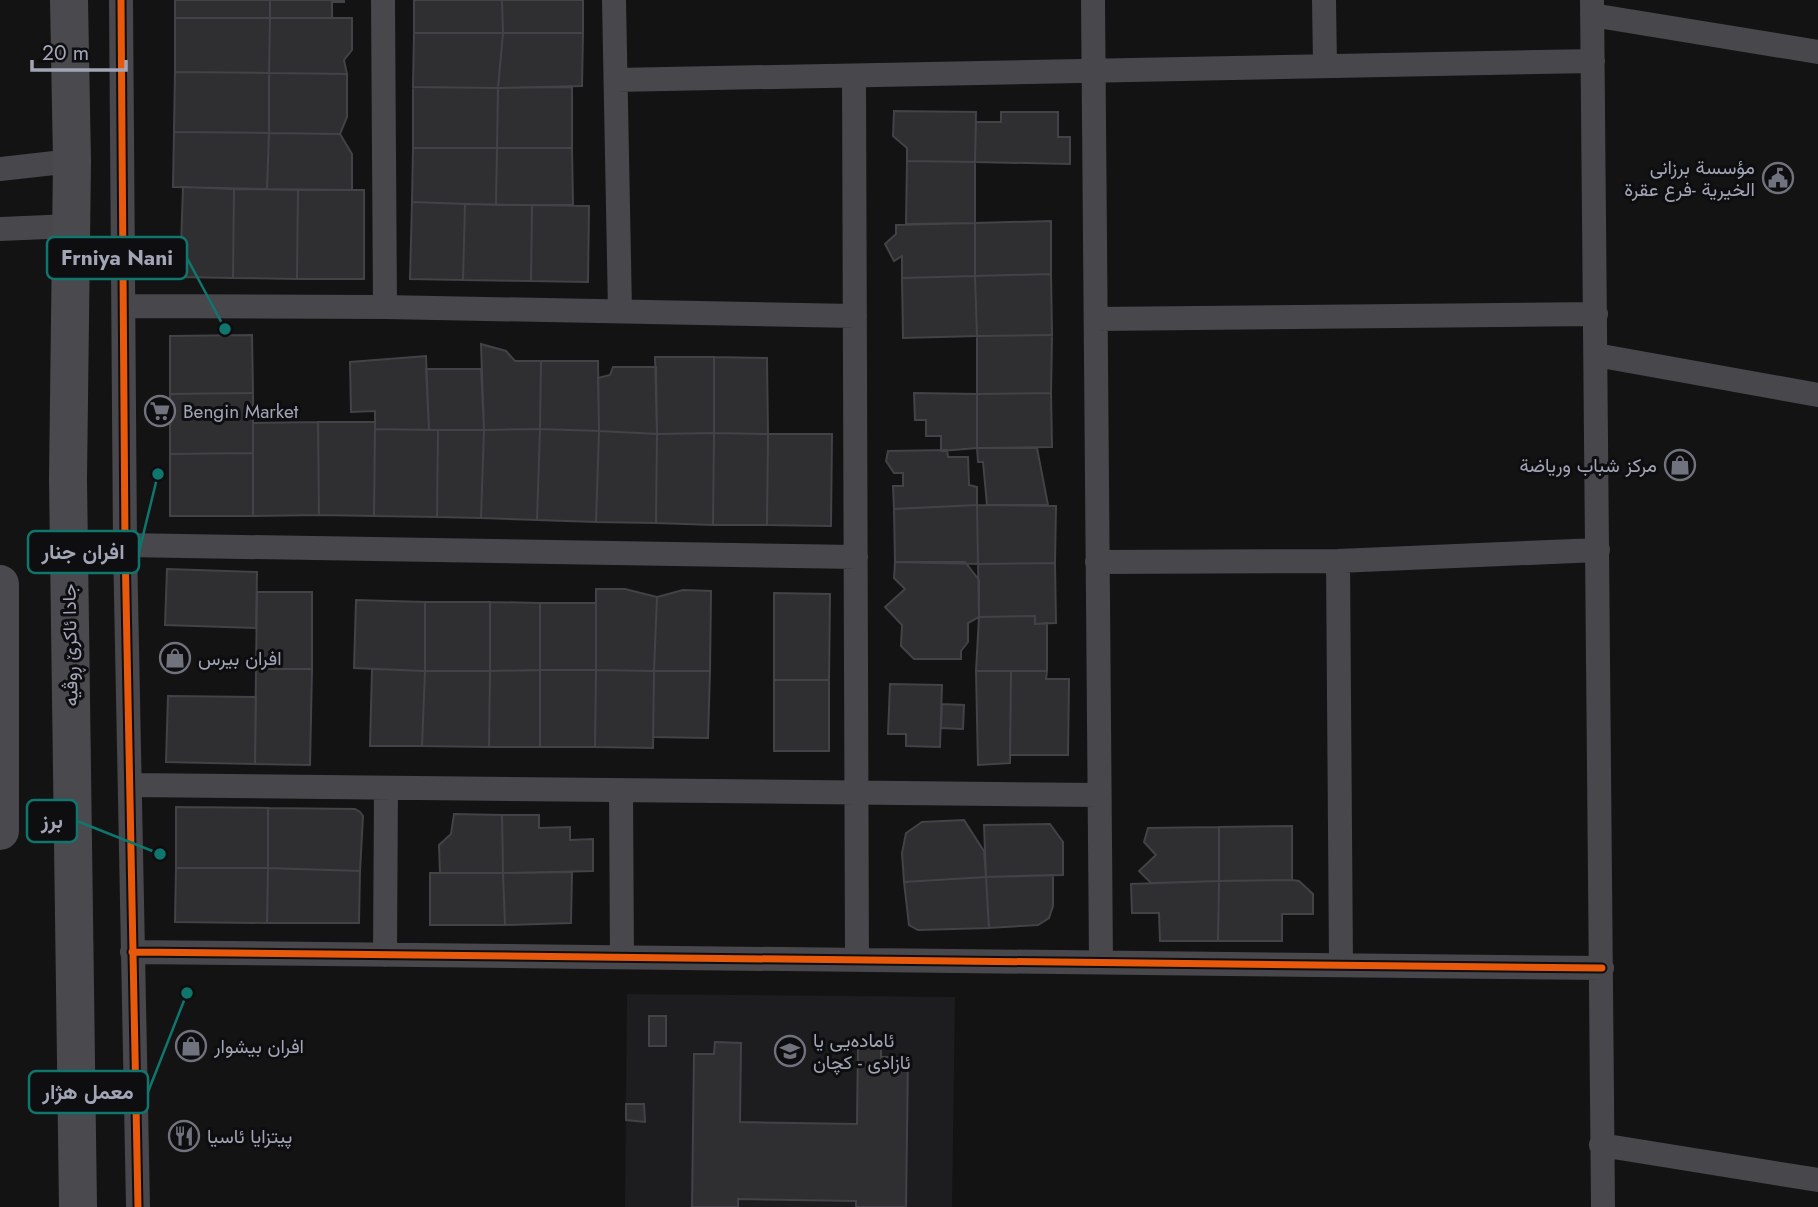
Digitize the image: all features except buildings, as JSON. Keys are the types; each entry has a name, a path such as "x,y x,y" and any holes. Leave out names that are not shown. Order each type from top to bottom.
{"highway":[{"name":"جادا ئاکرێ ڕوڤیە","path":"69,0 72,161 68,479 78,1207"},
{"path":"0,584 0,831"}],"street":[{"path":"121,0 125,545 138,1207"},
{"path":"383,0 385,307"},
{"path":"614,0 620,311"},
{"path":"1093,0 1101,962"},
{"path":"1325,0 1325,66"},
{"path":"1603,1207 1592,8 1818,51"},
{"path":"616,80 1593,61"},
{"path":"854,76 858,960"},
{"path":"0,169 72,161"},
{"path":"0,229 71,226"},
{"path":"124,306 385,307 855,316"},
{"path":"1096,319 1595,314"},
{"path":"1596,355 1818,395"},
{"path":"125,545 856,557"},
{"path":"1097,562 1338,561 1598,550"},
{"path":"1338,561 1341,965"},
{"path":"130,785 1099,795"},
{"path":"385,955 386,788"},
{"path":"621,791 622,957"},
{"path":"132,952 1602,968"},
{"path":"1601,1145 1818,1180"}],"shaded area":[{"name":"ئامادەیی یا ئازادی - کچان","path":"627,994 955,997 952,1207 625,1207"}],"cycle path":[{"path":"121,0 125,545 138,1207"},
{"path":"132,952 1602,968"}],"place":[{"name":"مؤسسة برزانى الخيرية -فرع عقرة","path":"1778,178"},
{"name":"Frniya Nani","path":"225,329"},
{"name":"Bengin Market","path":"160,411"},
{"name":"مركز شباب ورياضة","path":"1680,465"},
{"name":"افران جنار","path":"158,474"},
{"name":"افران بيرس","path":"175,658"},
{"name":"برز","path":"160,854"},
{"name":"معمل هژار","path":"187,993"},
{"name":"افران بيشوار","path":"191,1046"},
{"name":"ئامادەیی یا ئازادی - کچان","path":"790,1051"},
{"name":"پیتزایا ئاسیا","path":"184,1136"}]}
